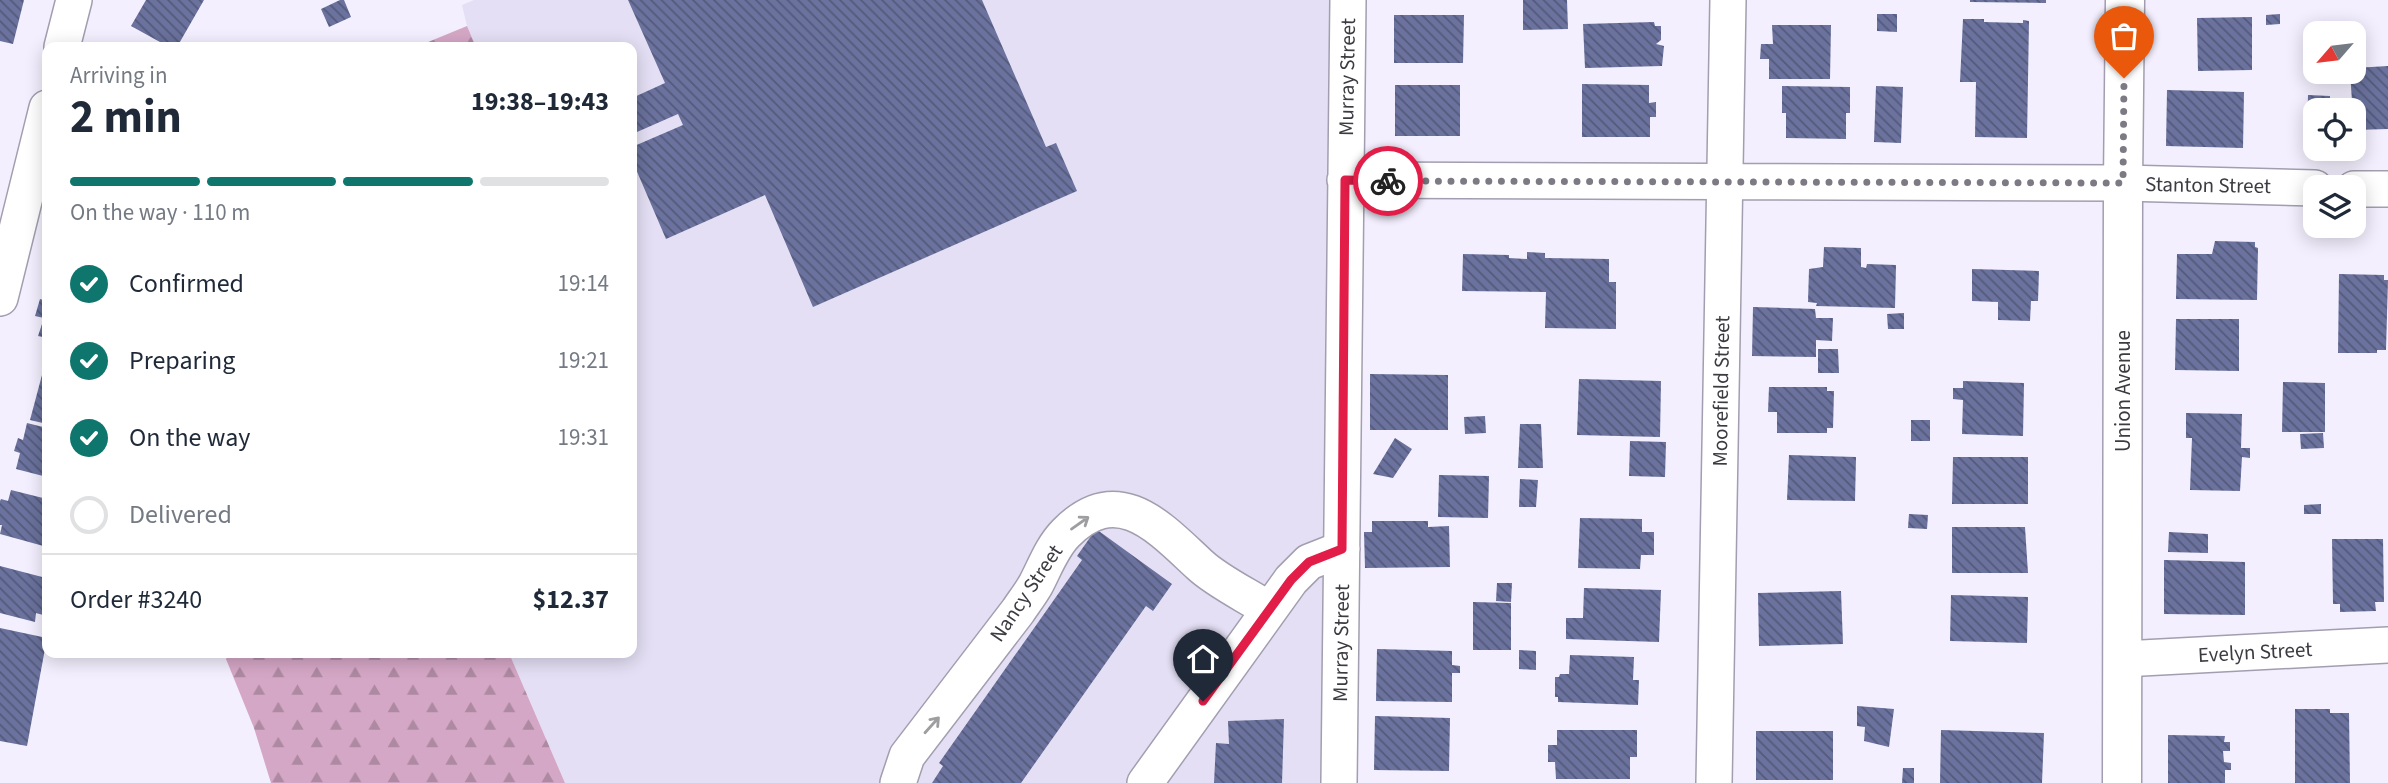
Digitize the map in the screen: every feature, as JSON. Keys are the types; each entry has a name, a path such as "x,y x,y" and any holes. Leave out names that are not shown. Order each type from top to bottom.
{"street":[{"path":"63,42 74,0"},
{"name":"Murray Street","path":"1339,783 1348,0"},
{"name":"Moorefield Street","path":"1714,783 1728,0"},
{"name":"Union Avenue","path":"2122,783 2125,0"},
{"path":"0,298 42,128"},
{"name":"Stanton Street","path":"1345,180 2123,183 2303,188"},
{"path":"2366,188 2388,189"},
{"name":"Nancy Street","path":"898,783 907,755 1018,611 1065,533 1103,509 1126,509 1139,514 1164,530 1202,566 1268,609"},
{"path":"1145,783 1291,580 1309,562 1342,549"},
{"name":"Evelyn Street","path":"2123,659 2388,645"}],"shaded area":[{"path":"474,0 1346,0 1335,783 565,783 511,658 637,658 637,42 474,42 462,5"}],"green space":[{"path":"467,26 474,42 428,42"},
{"path":"511,658 565,783 271,783 254,728 226,659"}],"building":[{"path":"0,0 24,0 13,44 0,41"},
{"path":"146,0 204,0 180,42 160,42 131,26"},
{"path":"344,0 351,17 329,27 321,9"},
{"path":"628,0 982,0 1046,147 1056,143 1077,191 813,307 765,195 666,239 637,172 637,145 683,125 678,114 637,132 637,96 665,83"},
{"path":"1523,0 1567,0 1568,29 1523,30"},
{"path":"2046,0 2046,3 1970,2"},
{"path":"1877,14 1897,14 1897,32 1877,31"},
{"path":"2280,14 2280,24 2266,25 2266,15"},
{"path":"1394,15 1464,15 1463,63 1394,63"},
{"path":"2252,17 2252,70 2198,71 2197,18"},
{"path":"1963,19 1984,19 1984,22 2029,21 2027,138 1975,137 1976,82 1960,82"},
{"path":"1654,22 1655,26 1661,26 1661,40 1656,44 1664,46 1662,66 1585,68 1583,24"},
{"path":"1772,25 1831,25 1830,79 1769,79 1769,59 1760,59 1761,44 1773,44"},
{"path":"2388,66 2388,129 2366,130 2366,98 2352,98 2351,84 2366,84 2366,67"},
{"path":"1582,84 1649,85 1649,103 1656,102 1656,117 1650,117 1650,137 1582,137"},
{"path":"1395,85 1460,85 1460,136 1395,136"},
{"path":"1782,86 1850,87 1846,139 1786,138"},
{"path":"1876,86 1903,87 1901,143 1874,142"},
{"path":"2167,90 2244,92 2243,148 2166,146"},
{"path":"2308,95 2330,96 2330,98 2308,98"},
{"path":"2215,241 2255,242 2255,247 2258,248 2257,300 2176,299 2177,254 2212,254"},
{"path":"1824,247 1861,248 1861,267 1866,268 1867,264 1896,265 1895,308 1816,306 1817,303 1808,302 1809,269 1823,267"},
{"path":"1527,252 1545,253 1545,258 1609,259 1609,282 1616,282 1616,329 1545,328 1546,292 1462,291 1463,254 1509,255 1509,258 1527,259"},
{"path":"1972,269 2039,271 2038,301 2031,301 2030,321 1998,320 1998,302 1972,301"},
{"path":"2339,274 2384,275 2384,280 2388,280 2386,350 2377,350 2377,353 2338,353"},
{"path":"40,299 42,300 42,318 35,316"},
{"path":"1753,307 1815,309 1816,318 1833,318 1832,341 1816,340 1816,357 1752,356"},
{"path":"1904,313 1904,329 1888,329 1887,314"},
{"path":"2176,319 2239,319 2239,371 2175,370"},
{"path":"1818,349 1838,349 1839,373 1818,373"},
{"path":"1370,374 1448,375 1448,430 1370,430"},
{"path":"42,375 42,423 30,420"},
{"path":"1579,379 1661,381 1660,437 1577,435"},
{"path":"1963,381 2024,383 2023,436 1962,434 1963,400 1953,399 1953,388 1963,388"},
{"path":"2283,382 2325,383 2325,432 2282,432"},
{"path":"1769,387 1827,387 1827,391 1834,391 1833,428 1827,428 1827,433 1777,433 1777,412 1768,412"},
{"path":"2186,413 2242,414 2241,448 2250,448 2250,458 2242,457 2240,491 2190,490 2192,438 2186,438"},
{"path":"1485,416 1486,433 1465,434 1464,417"},
{"path":"1911,420 1930,420 1930,441 1911,441"},
{"path":"27,423 42,427 42,476 16,469 20,453 14,451 18,438 23,440"},
{"path":"1520,424 1541,424 1543,468 1518,468"},
{"path":"2323,433 2324,448 2301,449 2300,434"},
{"path":"1395,438 1412,449 1393,478 1373,474"},
{"path":"1630,441 1666,442 1665,477 1629,476"},
{"path":"1789,455 1856,457 1855,501 1787,500"},
{"path":"1953,457 2028,457 2028,504 1952,504"},
{"path":"1439,475 1489,476 1488,518 1438,517"},
{"path":"1520,479 1538,480 1536,507 1519,507"},
{"path":"11,490 42,498 42,546 0,534 0,501 8,501"},
{"path":"2321,504 2321,514 2304,514 2304,505"},
{"path":"1909,514 1928,515 1927,529 1908,528"},
{"path":"1580,518 1642,519 1642,532 1654,532 1654,555 1641,555 1640,569 1578,568"},
{"path":"1372,521 1428,521 1428,527 1449,526 1450,567 1365,568 1364,532 1372,532"},
{"path":"1952,527 2025,527 2028,573 1952,573"},
{"path":"1096,529 1172,584 1153,611 1146,606 1021,783 932,783 943,766 939,763 1082,560 1077,556"},
{"path":"2169,532 2208,534 2208,553 2168,552"},
{"path":"2332,539 2383,539 2384,602 2375,602 2376,611 2340,612 2340,604 2333,604"},
{"path":"2164,560 2245,562 2245,615 2164,614"},
{"path":"0,566 42,577 42,615 36,613 35,622 0,613"},
{"path":"1497,583 1512,583 1511,602 1496,601"},
{"path":"1584,588 1661,590 1659,642 1566,639 1566,618 1583,618"},
{"path":"1841,591 1843,644 1759,646 1758,593"},
{"path":"1951,595 2028,597 2027,643 1950,641"},
{"path":"1473,602 1511,603 1511,650 1473,650"},
{"path":"0,628 42,637 43,658 27,746 0,741"},
{"path":"1377,649 1452,651 1452,665 1460,666 1460,673 1452,673 1452,702 1376,701"},
{"path":"1519,650 1536,651 1536,670 1519,669"},
{"path":"1570,655 1634,657 1633,680 1639,680 1638,705 1558,702 1558,697 1555,697 1555,677 1569,674"},
{"path":"1857,706 1894,709 1889,747 1864,741 1865,727 1857,726"},
{"path":"2295,709 2330,709 2330,713 2349,713 2350,783 2295,783"},
{"path":"1375,716 1450,718 1449,771 1374,770"},
{"path":"1284,719 1282,783 1214,783 1216,743 1229,744 1228,721"},
{"path":"1557,730 1637,730 1637,757 1630,757 1630,779 1556,779 1555,762 1548,762 1548,745 1557,745"},
{"path":"1941,730 2044,733 2042,783 1940,783"},
{"path":"1756,731 1833,731 1833,780 1756,780"},
{"path":"2168,735 2225,736 2224,742 2230,742 2230,751 2223,751 2224,762 2231,763 2231,770 2225,770 2225,783 2168,783"},
{"path":"1903,768 1914,768 1914,783 1902,783"}],"way so far":[{"path":"1388,181 2123,183 2124,78"}],"route":[{"path":"1203,701 1291,580 1309,562 1342,549 1345,180 1388,181"}]}
